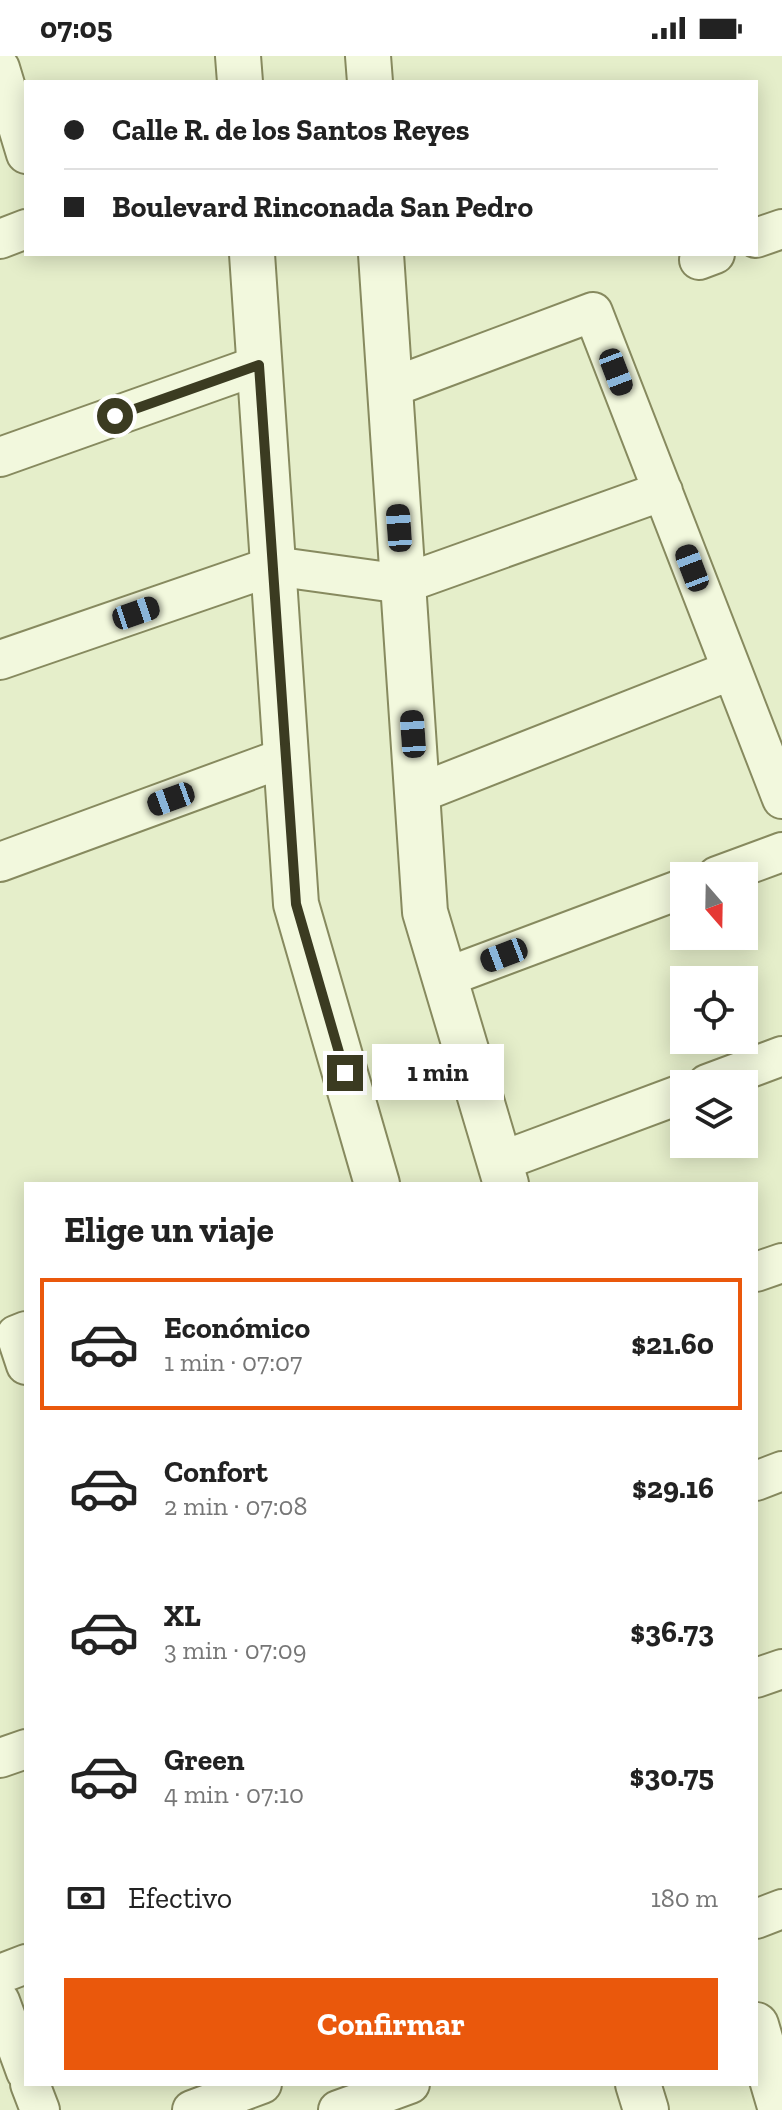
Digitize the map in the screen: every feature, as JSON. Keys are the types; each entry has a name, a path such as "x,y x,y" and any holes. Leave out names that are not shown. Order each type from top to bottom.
{"street":[{"path":"238,56 240,80"},
{"path":"368,56 370,80"},
{"path":"0,68 24,147"},
{"path":"0,239 24,230"},
{"path":"252,256 296,904 376,1182"},
{"path":"381,256 425,912 502,1173 670,1099"},
{"path":"390,388 593,312 782,799"},
{"path":"0,457 259,365"},
{"path":"0,660 273,566 403,584 663,491"},
{"path":"417,794 732,670"},
{"path":"0,862 286,757"},
{"path":"755,862 782,852"},
{"path":"444,978 670,893"},
{"path":"744,1070 782,1056"},
{"path":"758,1271 782,1263"},
{"path":"758,1480 782,1471"},
{"path":"758,1677 782,1669"},
{"path":"0,1758 24,1750"},
{"path":"758,1918 782,1909"},
{"path":"0,1974 24,1965"},
{"path":"0,2001 24,2067"},
{"path":"758,2032 781,2110"},
{"path":"31,2086 40,2110"},
{"path":"192,2110 257,2086"},
{"path":"338,2110 404,2086"},
{"path":"639,2086 646,2110"}],"route":[{"path":"115,416 259,365 296,904 345,1073"}]}
